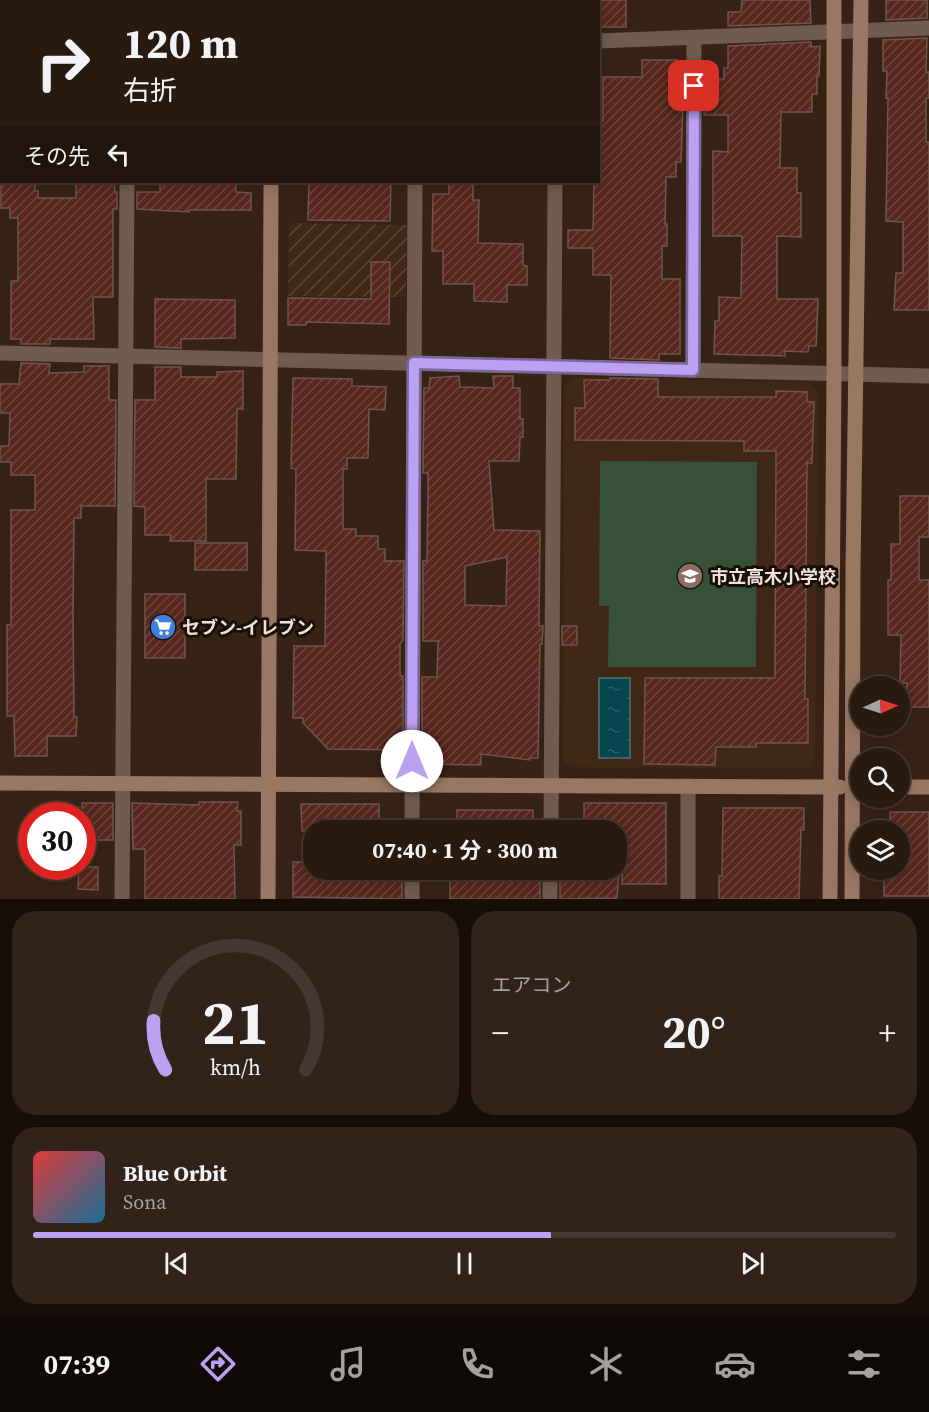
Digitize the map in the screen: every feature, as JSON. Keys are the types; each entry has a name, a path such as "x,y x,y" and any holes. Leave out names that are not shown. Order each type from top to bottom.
{"street":[{"path":"830,899 834,0"},
{"path":"857,748 856,374 861,0"},
{"path":"600,41 929,28"},
{"path":"693,370 694,39"},
{"path":"122,899 127,183"},
{"path":"268,899 271,183"},
{"path":"412,820 415,183"},
{"path":"550,820 555,183"},
{"path":"0,353 929,376"},
{"path":"0,783 850,787"},
{"path":"688,786 688,899"},
{"path":"910,787 929,787"},
{"path":"852,899 856,808"},
{"path":"412,880 412,899"},
{"path":"550,880 550,899"}],"shaded area":[{"path":"289,223 407,225 406,297 288,296"},
{"name":"市立高木小学校","path":"575,377 811,383 818,393 815,760 811,769 572,767 563,760 564,386"}],"green space":[{"path":"600,461 757,462 756,667 608,667 609,606 599,606"}],"water":[{"path":"599,678 630,678 630,758 599,758"}],"building":[{"path":"600,0 626,0 626,27 600,27"},
{"path":"742,0 810,0 811,23 728,26 728,12 741,12"},
{"path":"886,0 927,0 927,18 886,20"},
{"path":"927,38 929,310 894,310 896,273 903,273 903,222 886,221 888,98 886,98 887,71 883,71 883,40"},
{"path":"811,42 811,47 820,46 817,94 812,94 812,112 781,112 780,168 797,168 797,193 801,193 801,237 777,236 777,299 818,299 816,346 809,346 808,352 785,351 785,356 714,354 715,321 719,321 719,297 741,298 742,236 713,236 713,151 728,152 728,115 704,115 704,79 724,79 724,68 728,68 728,46"},
{"path":"642,60 677,60 676,78 684,78 681,162 676,162 676,177 666,177 667,246 662,246 662,279 680,279 680,354 659,354 659,360 610,358 611,275 593,275 593,248 568,248 568,230 593,230 594,183 600,183 603,77 642,77"},
{"path":"1,183 35,183 38,198 76,198 76,183 114,183 115,192 117,192 117,209 113,209 113,297 93,297 94,339 50,339 50,344 21,344 21,339 11,339 11,281 18,281 18,218 10,218 10,208 1,208"},
{"path":"160,183 236,183 236,192 251,193 251,210 189,210 189,212 137,209 137,192 160,192"},
{"path":"309,183 391,183 390,221 308,220"},
{"path":"449,183 473,183 473,200 479,200 478,243 523,244 523,265 527,266 527,285 507,285 507,302 474,301 474,284 443,284 443,251 432,251 433,194 449,194"},
{"path":"371,262 390,262 389,324 306,322 306,325 288,325 288,298 371,299"},
{"path":"155,299 235,300 235,338 181,339 181,348 155,347"},
{"path":"21,363 50,364 49,373 84,372 84,366 109,366 109,400 116,400 115,506 81,506 81,518 74,518 73,613 76,736 47,736 47,756 15,756 14,716 7,716 7,625 11,625 11,510 35,510 35,475 11,475 11,462 0,462 0,446 9,446 10,413 0,413 0,384 19,384"},
{"path":"155,367 181,367 181,377 217,377 217,372 243,371 243,409 237,409 236,479 206,479 206,541 170,541 171,535 145,535 145,507 134,506 135,400 155,400"},
{"path":"459,376 460,387 494,388 493,376 513,376 513,388 520,388 520,419 523,419 523,437 520,437 519,461 489,461 494,530 540,531 539,626 543,626 542,644 540,644 538,758 530,758 530,760 481,754 481,765 424,764 422,677 437,677 438,641 423,641 423,561 427,561 428,493 428,473 423,473 424,388 429,388 430,378","holes":["507,557 506,606 465,605 465,566"]},
{"path":"293,378 352,379 352,386 386,387 385,410 369,409 368,458 347,458 347,469 343,469 343,529 356,529 356,536 378,536 378,549 385,549 385,561 404,561 403,640 400,644 400,676 403,676 403,750 328,749 303,723 303,718 293,718 294,646 325,646 326,551 295,550 296,469 291,468"},
{"path":"610,378 658,379 658,397 776,397 776,391 807,392 807,402 814,402 812,463 807,463 805,699 808,699 808,743 756,743 756,747 716,747 715,765 644,764 645,678 775,678 776,451 744,451 744,441 575,440 575,408 585,408 584,380 610,380"},
{"path":"900,496 929,496 929,537 919,537 919,580 929,580 929,707 910,707 910,676 900,676 901,635 888,635 888,580 891,580 891,544 900,544"},
{"path":"195,543 247,543 247,570 195,570"},
{"path":"145,594 185,594 185,658 145,658"},
{"path":"562,626 577,626 577,645 562,645"},
{"path":"199,802 238,802 237,811 241,811 241,845 234,845 235,899 145,899 145,849 133,849 132,803 199,805"},
{"path":"96,803 113,803 113,840 96,840"},
{"path":"584,803 666,803 666,884 622,884 622,880 627,880 627,820 584,820"},
{"path":"301,804 379,804 379,820 303,820 302,831"},
{"path":"723,808 804,808 799,899 719,899 719,876 722,876"},
{"path":"457,810 533,810 533,820 457,820"},
{"path":"890,812 929,812 929,896 884,896 884,880 910,880 910,820 890,820"},
{"path":"293,862 303,862 303,880 402,880 402,899 293,897"},
{"path":"96,867 98,867 98,890 78,889 78,880 96,880"},
{"path":"450,880 540,880 540,899 450,899"},
{"path":"560,880 618,880 617,898 560,899"}],"place":[{"name":"市立高木小学校","path":"690,576"},
{"name":"セブン-イレブン","path":"163,627"}],"route":[{"path":"412,761 414,363 693,370 694,86"}]}
